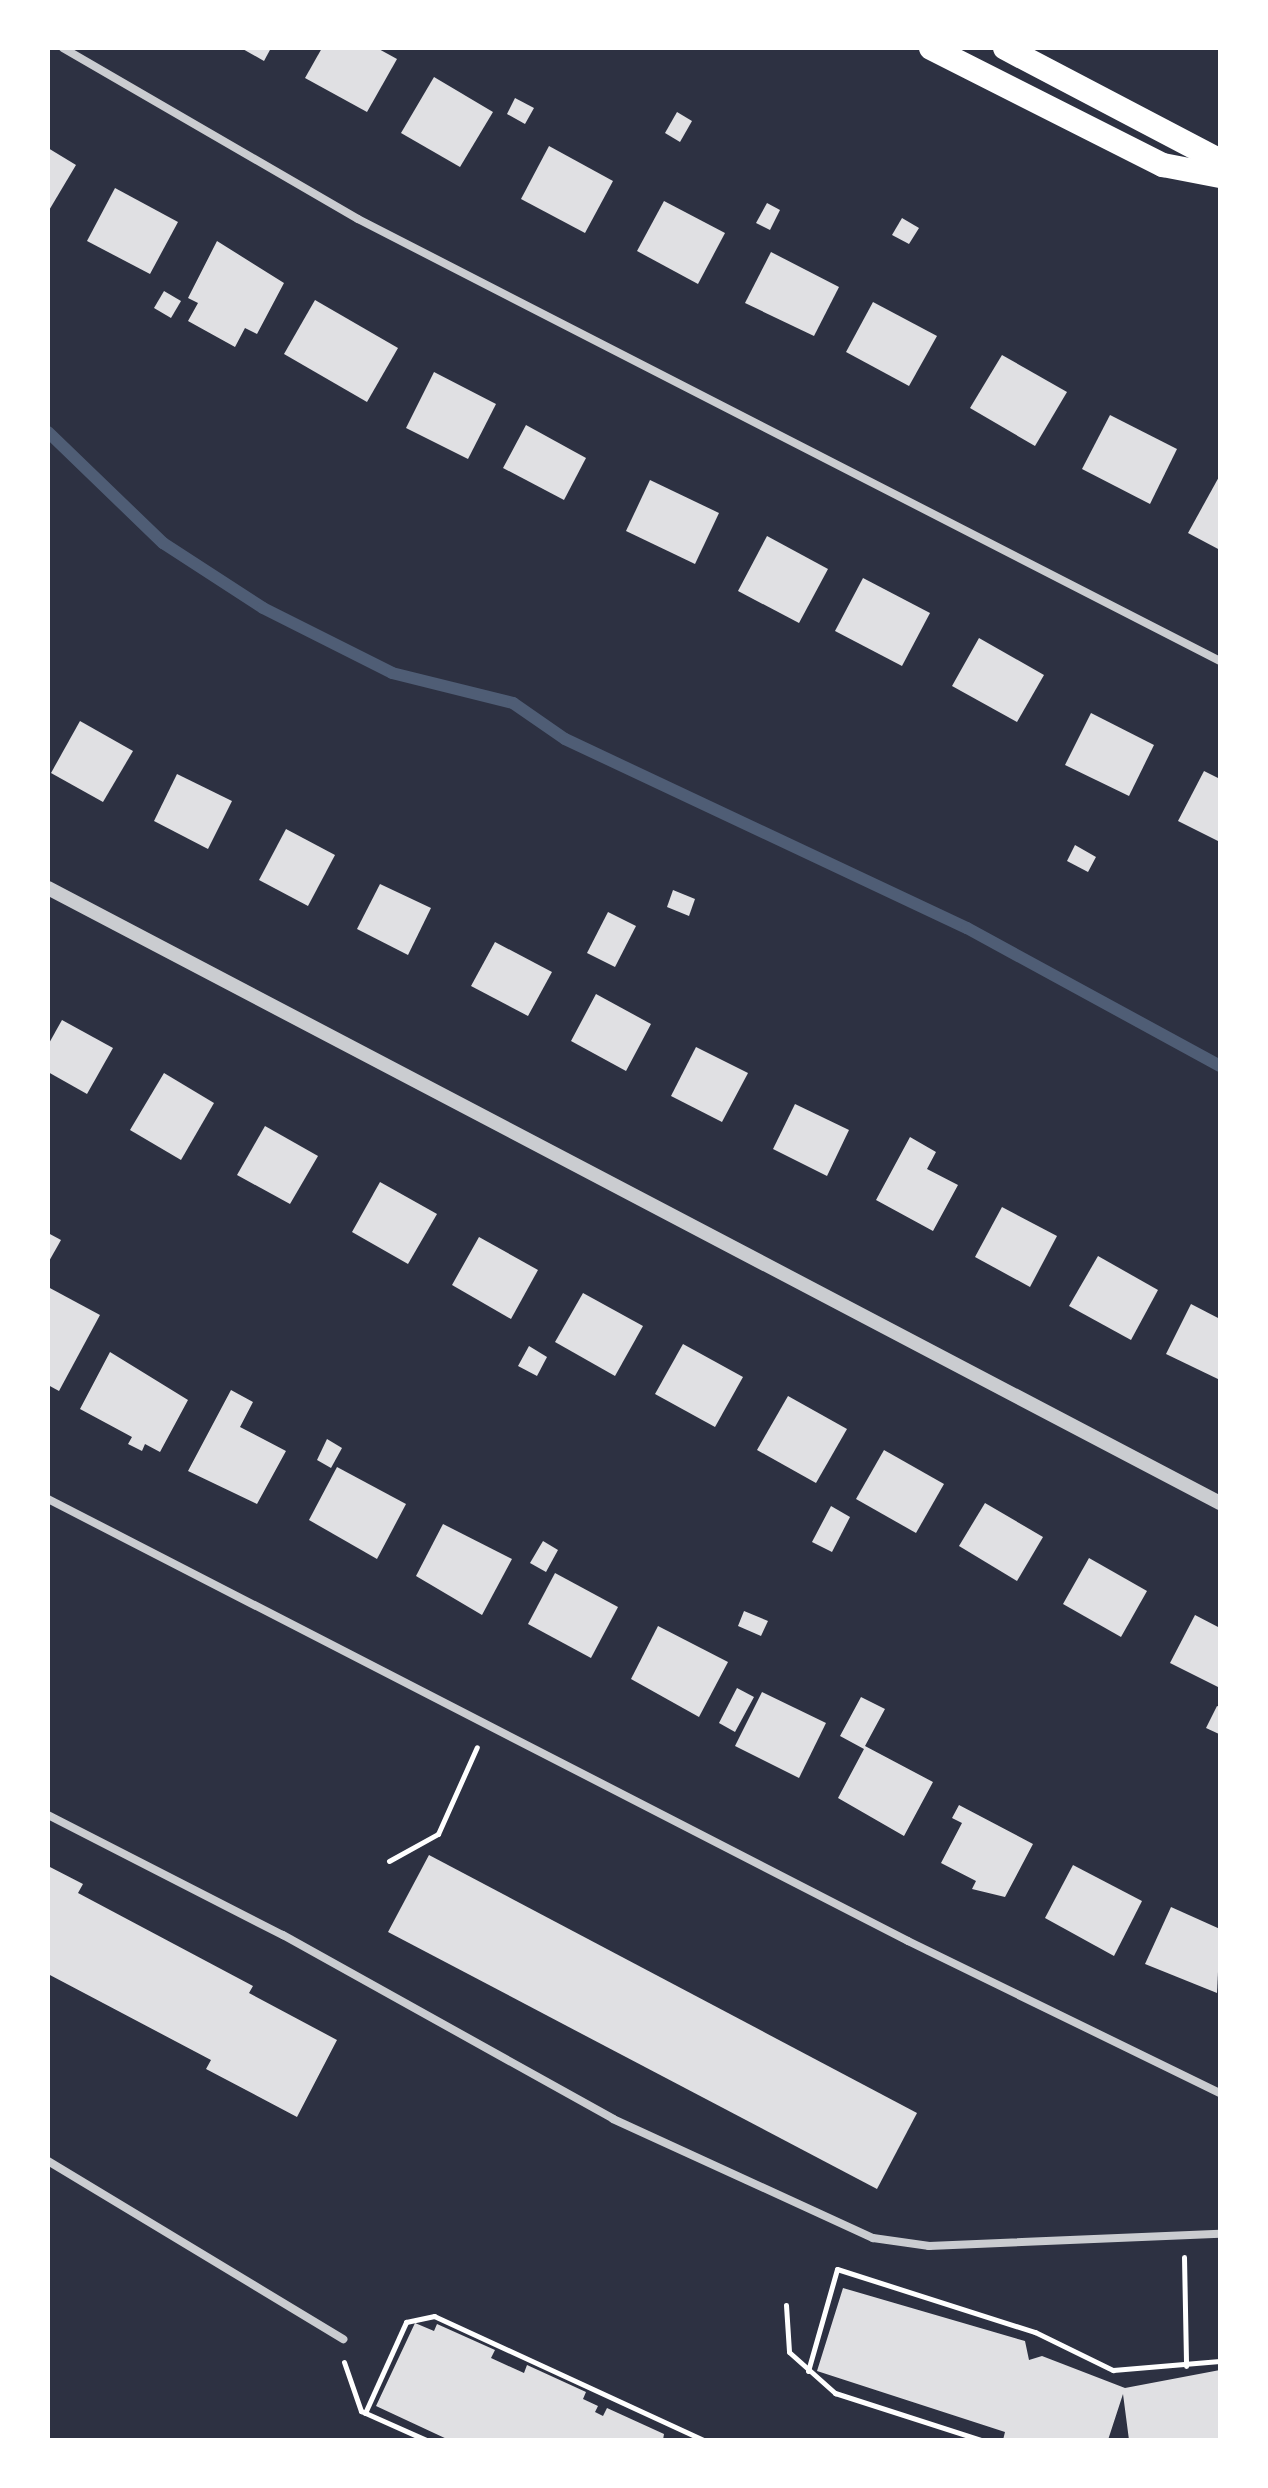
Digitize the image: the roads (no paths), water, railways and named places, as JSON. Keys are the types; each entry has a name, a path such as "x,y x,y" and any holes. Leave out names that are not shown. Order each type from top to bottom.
{"highway":[{"path":"931,48 1163,165 1220,176"},
{"path":"1005,48 1220,161"}],"street":[{"path":"63,48 358,219 1220,661"},
{"path":"48,888 1220,1503"},
{"path":"48,1499 488,1725 1220,2093"},
{"path":"48,1815 283,1935 613,2119 873,2238 929,2246 1183,2240 1220,2234"},
{"path":"48,2161 343,2339"}],"waterway":[{"path":"48,432 163,543 263,608 392,673 513,703 565,739 967,928 1220,1066"}]}
